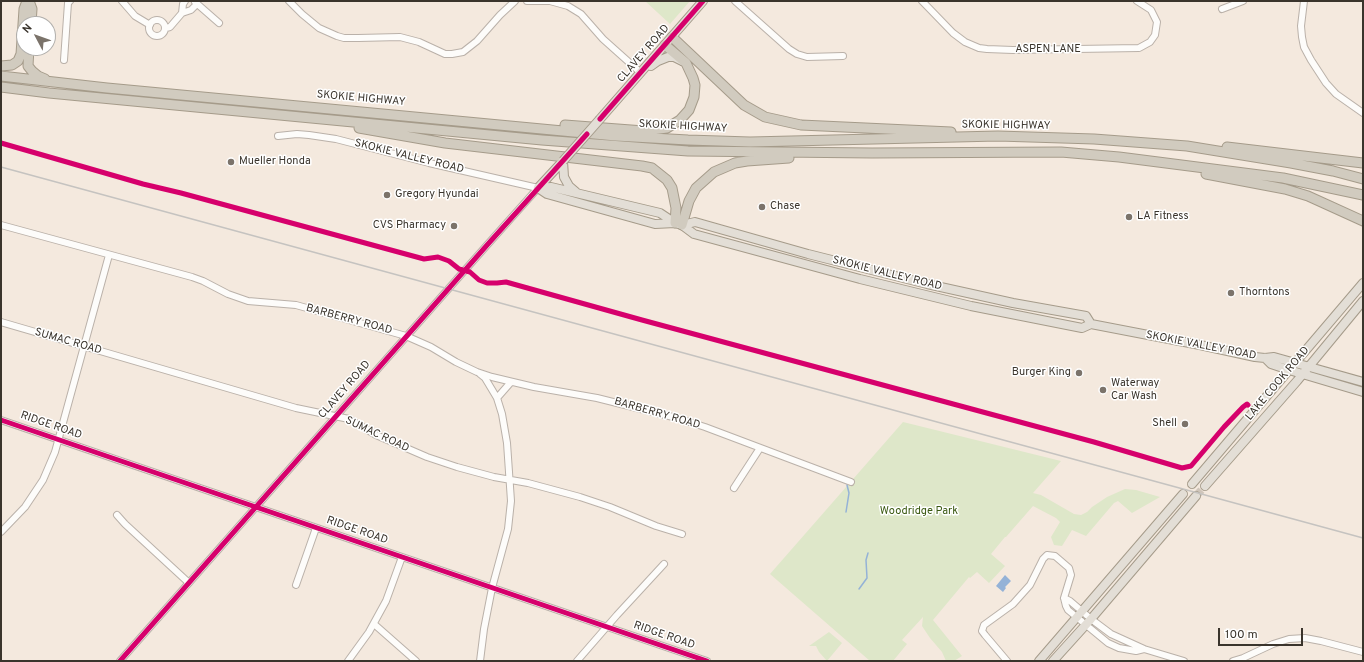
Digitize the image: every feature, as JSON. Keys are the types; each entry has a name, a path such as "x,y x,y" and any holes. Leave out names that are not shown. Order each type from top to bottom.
{"highway":[{"path":"28,1 32,9 32,16"},
{"path":"1,66 12,65 18,61 21,54 24,9 28,1"},
{"path":"672,37 744,105 765,116 778,120 801,125 952,132 998,136"},
{"path":"483,123 524,122 644,131 667,128 676,123 689,110 694,98 695,85 686,63 665,45"},
{"path":"29,56 28,66 32,71 38,76 54,82"},
{"name":"SKOKIE HIGHWAY","path":"1,76 616,136 750,142 998,136 1187,146 1291,163 1363,179"},
{"path":"1,87 298,117 642,149 729,153 1061,152 1119,157 1283,178 1363,195"},
{"path":"298,117 313,121 445,143 652,168 667,180 672,188 679,224"},
{"path":"1187,146 1218,146 1251,149 1363,163"},
{"path":"679,224 696,188 707,177 724,167 747,161 822,157 851,153"},
{"path":"1119,157 1284,189 1308,196 1363,221"}],"main road":[{"name":"CLAVEY ROAD","path":"538,188 642,72 703,1"},
{"path":"642,72 658,61 668,57 674,57 686,63"},
{"path":"563,161 564,177 569,186 578,194"},
{"name":"SKOKIE VALLEY ROAD","path":"538,188 551,187 660,213 694,234 924,295 1082,328 1091,324 1200,344 1255,357 1265,358 1274,356 1363,382"},
{"name":"SKOKIE VALLEY ROAD","path":"538,188 548,194 655,224 695,222 808,254 927,284 973,295 1086,316 1091,324"},
{"name":"LAKE COOK ROAD","path":"1192,484 1363,283"},
{"path":"924,295 927,284"},
{"path":"971,306 973,295"},
{"name":"LAKE COOK ROAD","path":"1205,486 1309,367 1363,301"},
{"name":"SKOKIE VALLEY ROAD","path":"1265,358 1271,364 1363,392"},
{"path":"1039,661 1183,494"},
{"path":"1053,661 1196,496"}],"street":[{"path":"64,60 68,3 70,1"},
{"path":"122,1 135,16 150,25"},
{"path":"182,14 183,4 185,1"},
{"path":"289,1 319,28 337,36 344,38 400,37 419,42 445,54 452,54 466,50 477,41 500,15 515,1"},
{"path":"527,1 550,1 568,6 581,14 603,38 642,72"},
{"path":"736,1 789,49 797,54 807,57 843,56"},
{"name":"ASPEN LANE","path":"922,1 958,37 971,45 988,49 1139,48 1150,42 1157,29 1155,17 1148,8 1137,1"},
{"path":"1222,9 1243,1"},
{"path":"1304,1 1301,26 1304,47 1326,83 1336,94 1363,113"},
{"path":"166,28 164,23 159,20 154,21 150,25 150,32 156,36 164,33 166,28 170,27 182,14 191,10 195,2 219,23"},
{"name":"SKOKIE VALLEY ROAD","path":"278,136 297,134 336,139 429,163 538,188"},
{"name":"CLAVEY ROAD","path":"120,661 538,188"},
{"name":"BARBERRY ROAD","path":"1,225 192,277 228,294 248,301 296,305 406,336 478,372 511,382 626,404 698,425 852,482"},
{"path":"1,532 25,507 43,480 55,452 109,255"},
{"name":"SUMAC ROAD","path":"1,322 296,408 349,419 376,435 427,457 457,467 528,483 580,497 656,526 682,534"},
{"path":"478,372 485,378 497,398 502,414 511,501 508,529 492,588 484,629 480,661"},
{"path":"497,398 511,382"},
{"name":"RIDGE ROAD","path":"1,420 707,661"},
{"path":"734,488 760,448"},
{"path":"117,515 189,583"},
{"path":"296,585 316,528"},
{"path":"1007,661 982,631 984,625 1013,604 1030,585 1042,559 1047,555 1055,556 1069,568 1071,575 1064,598 1070,601 1080,615 1108,643 1119,648 1136,651 1144,649"},
{"path":"348,661 374,624 386,601 402,557"},
{"path":"577,661 664,564"},
{"path":"1088,622 1144,649 1184,661"},
{"path":"374,624 416,661"},
{"path":"1233,661 1289,639 1305,638 1363,652"}],"green space":[{"path":"645,1 690,1 670,24"},
{"name":"Woodridge Park","path":"903,422 1061,461 1033,493 1041,495 1074,514 1081,515 1107,497 1125,489 1136,490 1160,497 1132,513 1118,501 1114,503 1086,536 1072,530 1062,546 1054,545 1051,537 1060,522 1056,518 1033,506 991,554 1005,566 989,583 977,572 970,578 969,577 933,620 962,656 954,661 946,661 942,652 922,626 923,617 902,640 907,644 893,661 870,661 770,574"},
{"path":"829,632 842,643 827,661 816,646 809,646"}],"water":[{"path":"1005,575 1011,581 1005,587 1006,588 1003,592 996,586"}],"waterway":[{"path":"846,512 849,493 847,485"},
{"path":"859,589 867,578 866,560 868,553"}],"tunnel":[{"path":"1196,496 1205,486"}],"railway":[{"path":"1,167 1363,538"}],"cycle path":[{"path":"600,119 703,1"},
{"path":"120,661 587,134"},
{"path":"1,143 143,184 424,259 438,257 449,261 459,269 470,272 479,280 487,283 506,282 1094,442 1182,468 1191,466 1224,427 1243,407 1247,404 1248,405"},
{"path":"1,420 707,661"}],"place":[{"name":"Mueller Honda","path":"231,162"},
{"name":"Gregory Hyundai","path":"387,195"},
{"name":"Chase","path":"762,207"},
{"name":"LA Fitness","path":"1129,217"},
{"name":"CVS Pharmacy","path":"454,226"},
{"name":"Thorntons","path":"1231,293"},
{"name":"Burger King","path":"1079,373"},
{"name":"Waterway Car Wash","path":"1103,390"},
{"name":"Shell","path":"1185,424"}]}
